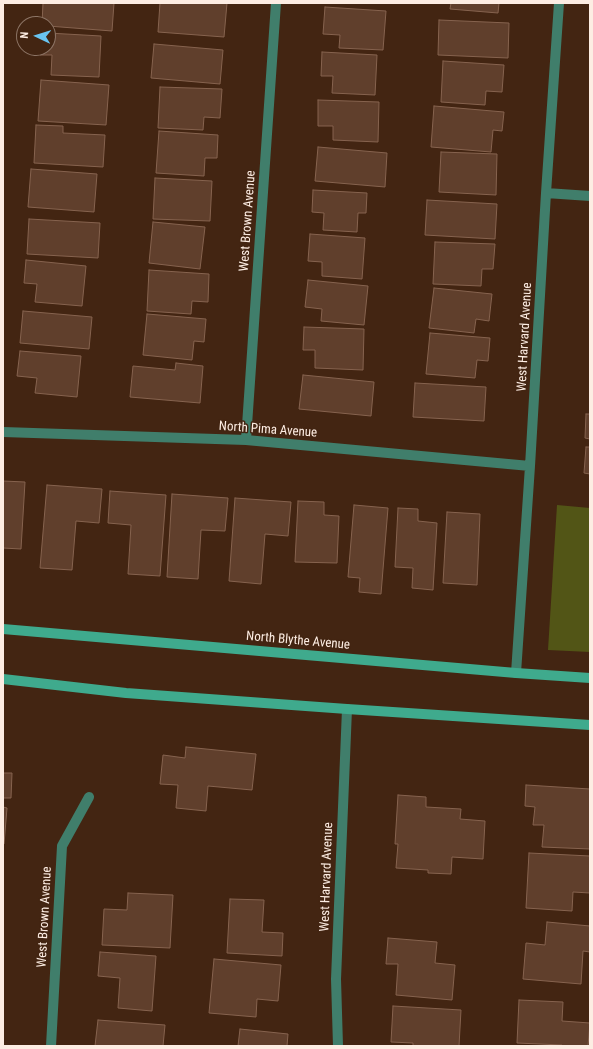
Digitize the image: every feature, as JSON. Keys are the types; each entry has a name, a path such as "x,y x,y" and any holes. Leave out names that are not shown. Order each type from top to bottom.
{"street":[{"name":"West Brown Avenue","path":"246,440 276,3"},
{"name":"West Harvard Avenue","path":"516,673 559,3"},
{"path":"546,193 590,196"},
{"name":"North Pima Avenue","path":"3,432 246,440 530,466"},
{"name":"North Blythe Avenue","path":"3,629 590,678"},
{"path":"3,679 126,693 590,725"},
{"name":"West Harvard Avenue","path":"338,1046 336,979 347,709"},
{"name":"West Brown Avenue","path":"51,1046 62,846 88,797"}],"shaded area":[{"path":"557,505 590,508 590,652 548,650"}],"building":[{"path":"43,3 114,3 112,31 56,27 56,16 42,16"},
{"path":"160,3 227,3 224,37 158,32"},
{"path":"451,3 499,3 498,13 450,9"},
{"path":"325,7 386,11 383,50 339,48 340,35 323,34"},
{"path":"439,20 509,23 508,58 438,55"},
{"path":"56,33 101,36 99,77 51,75 52,56 56,56"},
{"path":"154,44 223,50 220,84 151,78"},
{"path":"322,52 377,55 375,95 332,93 333,76 321,76"},
{"path":"443,61 504,65 502,92 486,91 485,105 441,102"},
{"path":"41,80 109,85 106,125 38,121"},
{"path":"160,87 222,89 220,118 204,117 203,130 158,128"},
{"path":"318,100 379,102 378,142 333,140 333,126 318,126"},
{"path":"434,106 504,112 502,131 493,130 491,152 431,147"},
{"path":"36,125 63,126 63,133 105,135 103,167 34,163"},
{"path":"159,131 218,135 217,158 205,158 204,176 156,173"},
{"path":"318,147 387,153 385,187 315,181"},
{"path":"441,152 497,154 496,195 439,192"},
{"path":"31,169 97,174 94,212 28,207"},
{"path":"155,178 212,181 210,221 153,219"},
{"path":"313,190 367,193 366,213 358,213 357,232 323,230 324,213 312,212"},
{"path":"427,200 497,204 495,239 425,235"},
{"path":"29,219 100,223 98,258 27,254"},
{"path":"153,222 205,227 200,269 149,263"},
{"path":"310,234 365,238 362,279 322,276 322,262 308,261"},
{"path":"435,242 495,244 493,269 482,269 481,286 433,284"},
{"path":"26,260 86,266 82,306 35,302 37,284 24,283"},
{"path":"149,270 209,274 208,302 192,301 191,314 147,311"},
{"path":"308,280 368,286 364,325 321,321 322,309 305,307"},
{"path":"434,288 492,294 489,321 476,319 474,333 429,328"},
{"path":"23,311 92,317 89,349 20,343"},
{"path":"147,314 206,319 204,342 194,341 192,360 143,355"},
{"path":"304,327 364,329 363,370 315,368 315,350 303,350"},
{"path":"430,333 490,338 488,361 477,360 475,378 426,374"},
{"path":"20,351 81,356 77,397 35,393 37,378 17,376"},
{"path":"176,363 203,366 200,403 130,397 133,366 175,370"},
{"path":"303,375 374,382 371,416 299,409"},
{"path":"415,383 486,387 484,421 413,417"},
{"path":"586,414 590,414 590,439 585,438"},
{"path":"586,447 590,447 590,474 584,473"},
{"path":"3,481 25,482 21,549 3,548"},
{"path":"47,485 102,489 99,523 76,521 72,570 40,568"},
{"path":"110,491 166,495 160,576 128,574 131,525 108,523"},
{"path":"172,494 228,498 225,531 201,530 198,579 167,577"},
{"path":"235,498 291,502 288,536 265,534 261,584 229,581"},
{"path":"298,501 324,502 324,515 339,516 337,563 295,562"},
{"path":"354,505 388,508 381,594 359,592 360,578 348,577"},
{"path":"398,508 418,509 418,521 437,523 433,590 412,588 413,568 395,567"},
{"path":"447,512 480,514 477,585 443,583"},
{"path":"186,747 256,754 252,790 208,786 206,811 176,808 178,785 160,784 163,755 185,758"},
{"path":"3,773 12,773 11,798 3,798"},
{"path":"526,785 590,789 590,849 542,847 544,825 533,825 535,807 525,806"},
{"path":"398,795 426,797 426,807 461,809 460,819 485,821 483,859 452,857 451,874 428,873 428,870 396,868 398,844 395,844"},
{"path":"3,807 7,808 4,844 3,844"},
{"path":"529,853 590,856 590,893 573,892 572,911 526,908"},
{"path":"128,893 173,895 170,948 102,945 104,909 127,910"},
{"path":"230,899 264,900 262,932 283,933 282,956 227,953"},
{"path":"547,922 590,926 590,952 583,951 581,984 523,979 526,943 545,945"},
{"path":"388,938 437,942 435,963 455,965 452,1000 396,995 398,964 386,964"},
{"path":"100,952 156,956 152,1011 118,1008 120,978 98,976"},
{"path":"214,959 281,965 278,1001 257,999 256,1017 209,1013"},
{"path":"519,1000 563,1002 562,1021 590,1023 588,1046 517,1043"},
{"path":"393,1006 461,1010 459,1046 413,1046 413,1043 391,1042"},
{"path":"98,1020 165,1025 163,1046 95,1046"},
{"path":"240,1029 288,1034 287,1046 238,1046"}]}
